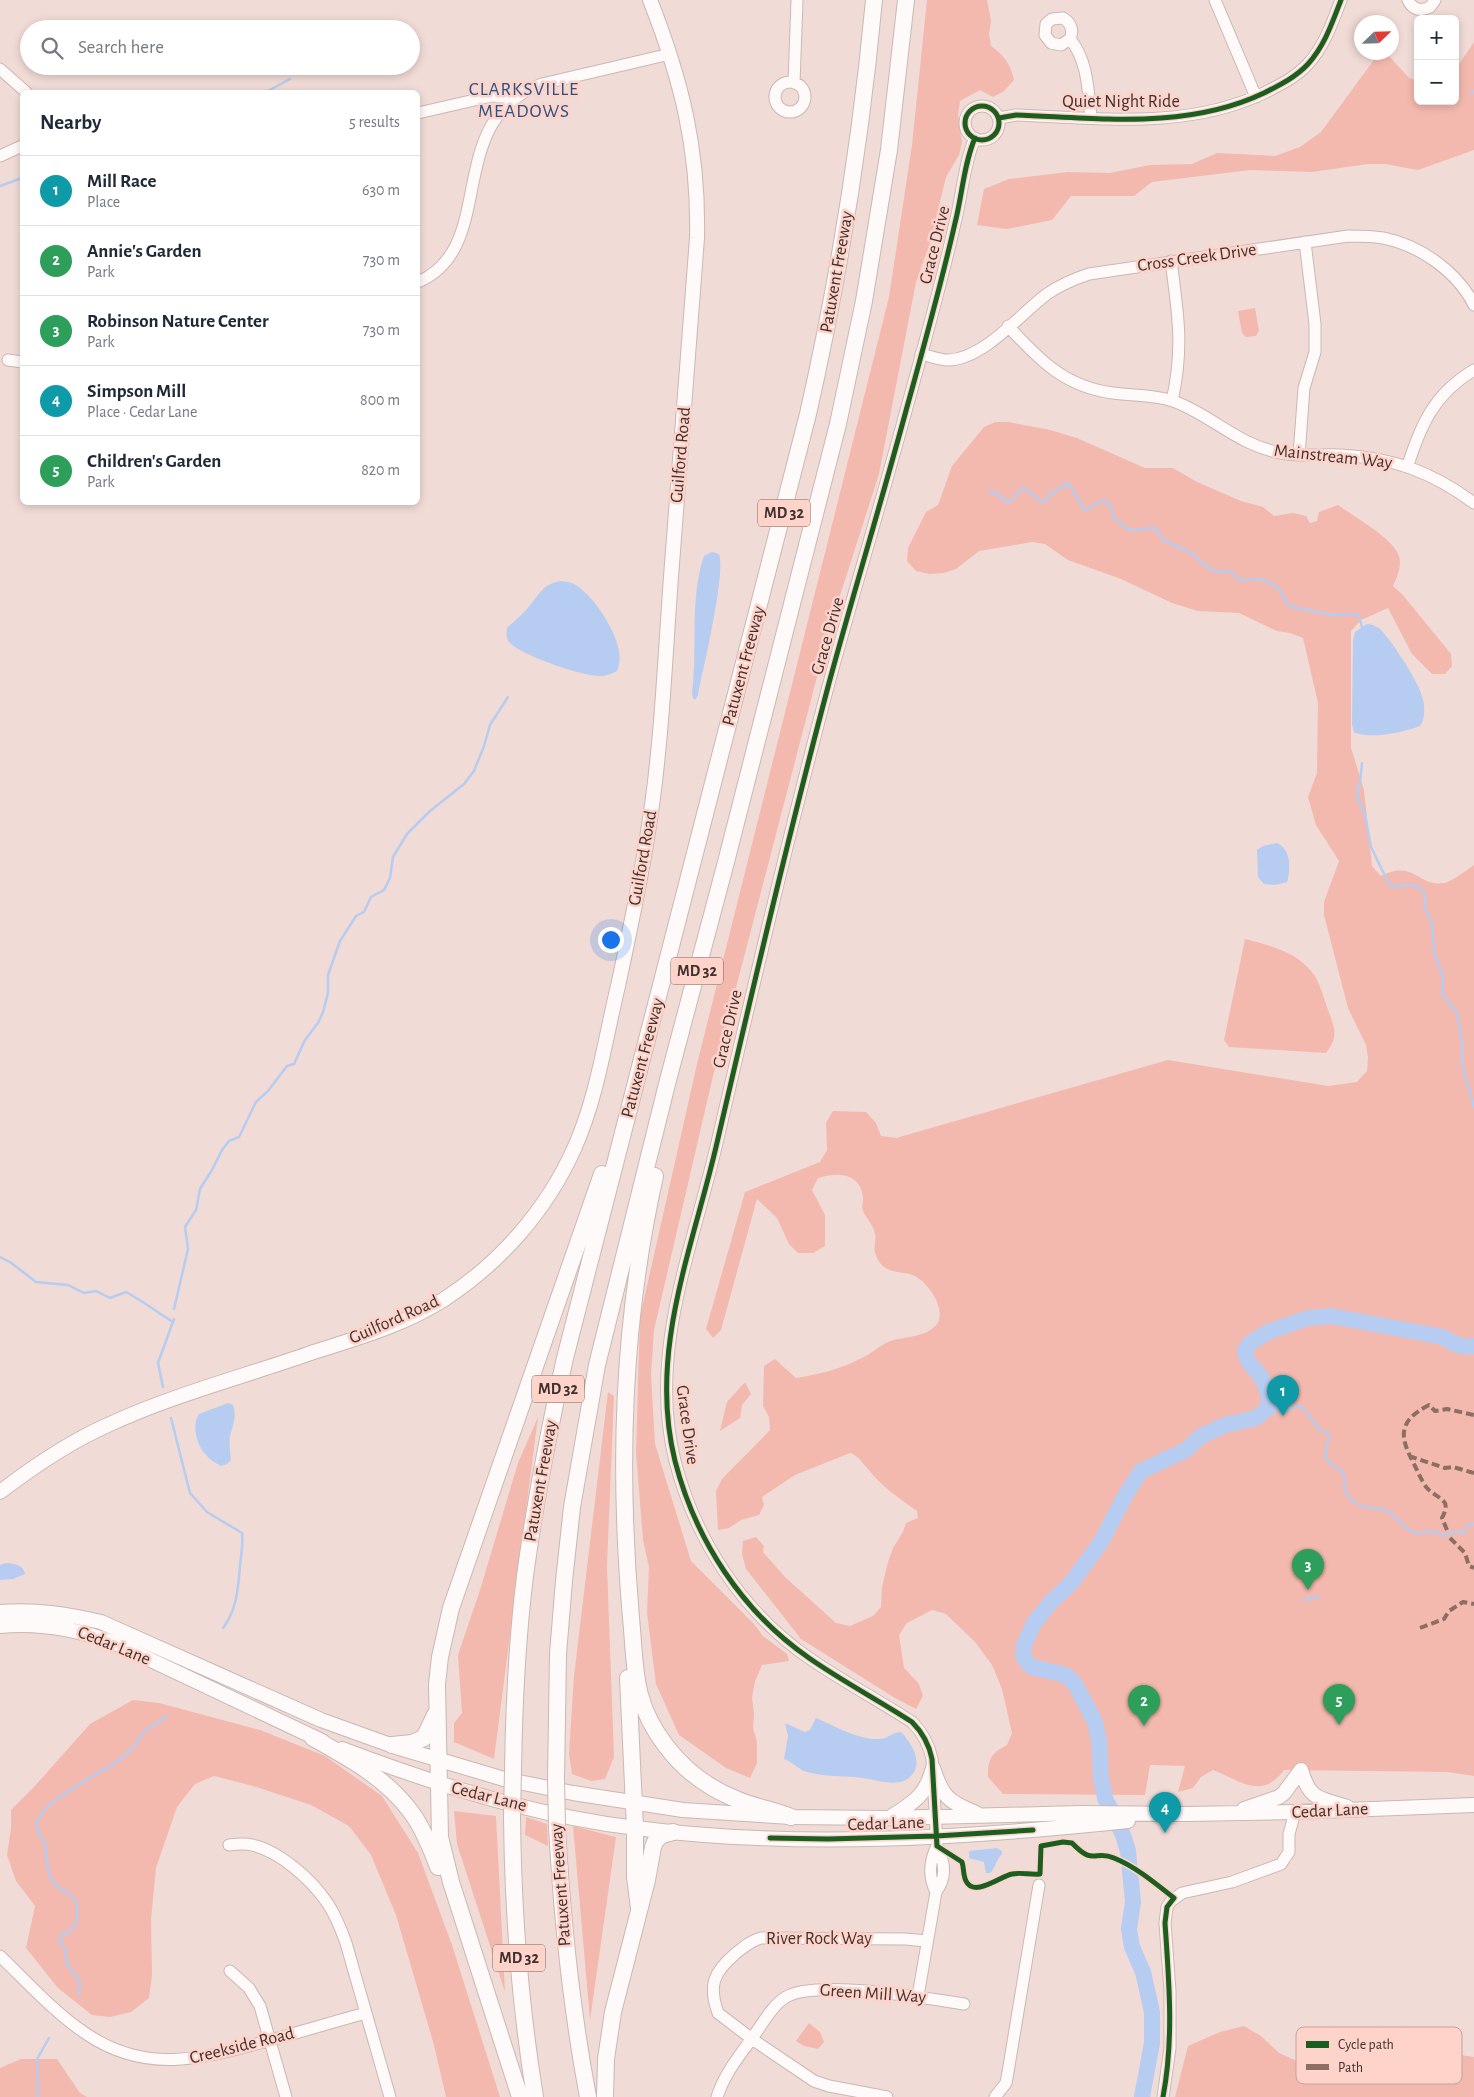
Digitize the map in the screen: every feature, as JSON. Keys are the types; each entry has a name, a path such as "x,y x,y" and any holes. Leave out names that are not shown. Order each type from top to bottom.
{"highway":[{"name":"Patuxent Freeway","path":"535,2097 526,2034 516,1932 512,1818 514,1715 518,1646 536,1501 565,1358 793,478 822,353 857,154 874,0"},
{"name":"Patuxent Freeway","path":"588,2097 576,2028 564,1929 557,1827 556,1700 564,1580 572,1507 597,1365 668,1080 823,486 852,361 889,150 906,0"},
{"path":"639,1908 635,1877 634,1803 626,1655 627,1588 624,1415 629,1330 650,1200 726,862"},
{"path":"520,2097 444,1858 440,1837 438,1708 440,1657 452,1608 599,1184 625,1096 653,1018"},
{"path":"627,1588 635,1678 646,1712 666,1746 693,1774 722,1793 737,1800 791,1817"},
{"path":"392,1745 412,1743 424,1738 438,1708"},
{"path":"313,1738 363,1766 394,1793 412,1812 426,1836 474,1952"},
{"path":"606,2097 606,2059 612,2012 654,1843 662,1835 672,1832"}],"main road":[{"name":"Guilford Road","path":"0,1492 54,1454 108,1424 176,1398 376,1331 411,1317 442,1300 491,1262 523,1230 546,1199 575,1147 592,1100 638,892 650,818 661,716 688,374 698,211 697,184 691,134 679,83 650,0"},
{"name":"Cedar Lane","path":"0,1612 43,1611 70,1614 101,1622 321,1720 392,1745 504,1779 634,1803 733,1814 791,1817 889,1818 936,1832 984,1815 1080,1812 1231,1814 1474,1805"},
{"name":"Cedar Lane","path":"0,1626 41,1625 66,1627 90,1634 117,1644 313,1738 438,1784 497,1801 635,1828 780,1838 1089,1825 1187,1814"},
{"path":"933,1768 942,1792 948,1799 959,1806 984,1815"},
{"path":"889,1818 920,1796 926,1788 933,1768"},
{"path":"1231,1814 1280,1797 1301,1770 1305,1785 1311,1793 1354,1809"},
{"path":"635,1828 640,1824 654,1822 769,1830 936,1832"}],"street":[{"path":"794,83 798,0"},
{"path":"1215,0 1256,97"},
{"name":"Quiet Night Ride","path":"998,118 1016,114 1091,118 1177,118 1223,108 1256,97 1289,79 1308,64 1322,46 1330,31 1341,0"},
{"path":"1408,0 1414,8 1419,10 1430,8 1435,0"},
{"path":"1070,39 1076,46 1084,64 1091,118"},
{"path":"420,281 437,270 454,250 467,212 485,136 502,108 526,90 542,84 670,54"},
{"path":"0,69 24,90"},
{"path":"420,113 492,96 514,98"},
{"path":"982,106 990,108 998,118 999,127 992,137 980,140 970,135 965,124 966,118 972,110 982,106"},
{"name":"Grace Drive","path":"927,1941 936,1892 930,1882 930,1860 936,1832 933,1768 927,1742 912,1722 809,1658 786,1641 758,1614 725,1573 700,1530 681,1482 671,1442 666,1376 670,1328 676,1299 715,1151 752,987 829,685 922,354 960,201 969,150 974,138"},
{"path":"0,156 20,147"},
{"name":"Cross Creek Drive","path":"922,354 947,360 964,357 981,350 1046,295 1072,280 1089,274 1348,236 1384,238 1408,246 1430,258 1449,273 1474,305"},
{"path":"1299,455 1304,388 1315,352 1315,324 1305,242"},
{"path":"1171,261 1180,336 1178,374 1172,400"},
{"name":"Mainstream Way","path":"1008,326 1038,358 1070,381 1114,394 1151,395 1172,400 1191,409 1245,442 1264,450 1299,455 1366,458 1408,465 1453,487 1474,503"},
{"path":"8,360 20,362"},
{"path":"1408,465 1415,441 1428,413 1451,385 1474,370"},
{"path":"1163,2097 1170,2048 1170,1992 1165,1923 1167,1907 1171,1901 1182,1893 1232,1882 1280,1864 1289,1852 1289,1834 1295,1812"},
{"path":"229,1845 252,1845 264,1849 292,1867 317,1890 328,1904 340,1928 390,2097"},
{"path":"995,2097 1006,2083 1039,1885"},
{"name":"River Rock Way","path":"880,2096 814,2081 752,2039 718,2012 714,1998 715,1978 721,1966 747,1944 762,1938 905,1939 927,1941"},
{"path":"918,1996 927,1941"},
{"name":"Creekside Road","path":"0,1956 86,2034 119,2051 161,2060 183,2060 219,2054 366,2012"},
{"path":"230,1970 249,1988 260,2006 286,2097"},
{"name":"Green Mill Way","path":"717,2097 727,2073 778,2004 793,1993 819,1988 918,1996 964,2004"}],"shaded area":[{"path":"927,0 987,0 991,21 989,34 991,46 1006,61 1011,69 1014,80 1004,91 993,97 980,90 960,101 958,114 962,142 959,155 946,177 930,243 916,282 879,474 830,627 713,1076 654,1330 651,1375 655,1444 691,1561 754,1624 763,1636 787,1654 789,1661 762,1665 755,1681 752,1698 753,1728 757,1742 757,1763 750,1778 726,1768 679,1735 656,1684 647,1613 649,1567 643,1540 636,1452 640,1317 697,1064 889,297 912,145"},
{"path":"1474,42 1474,150 1418,170 1385,164 1368,164 1312,172 1250,170 1152,182 1134,196 1071,196 1052,220 1007,229 977,225 984,189 1009,179 1068,172 1110,173 1150,165 1192,164 1217,153 1275,156 1300,147 1321,132 1374,60 1393,60 1409,78 1414,80 1414,105 1459,105 1459,64"},
{"path":"1255,308 1259,331 1256,336 1246,337 1242,333 1238,311"},
{"path":"995,422 1008,422 1050,430 1077,438 1145,468 1173,468 1197,482 1241,501 1263,507 1274,516 1293,513 1306,516 1310,523 1317,521 1319,512 1338,505 1363,521 1396,549 1400,564 1393,586 1402,594 1451,654 1452,666 1445,674 1432,674 1412,654 1388,608 1361,620 1351,631 1351,748 1364,790 1372,866 1381,876 1401,870 1428,881 1444,883 1459,876 1474,865 1474,1776 1448,1772 1284,1770 1276,1779 1268,1784 1259,1786 1242,1783 1213,1770 1201,1777 1193,1788 1178,1792 1185,1766 1150,1765 1145,1795 1003,1794 988,1777 992,1757 997,1751 1007,1745 1012,1733 1002,1689 992,1665 975,1642 946,1614 932,1610 907,1623 899,1635 904,1668 919,1684 923,1696 916,1709 895,1698 801,1639 746,1569 742,1554 743,1541 756,1537 764,1546 763,1552 785,1577 836,1623 850,1626 873,1616 881,1607 882,1587 893,1548 906,1523 918,1518 917,1511 885,1487 858,1458 850,1453 795,1475 762,1497 764,1505 759,1515 741,1520 729,1528 718,1530 716,1491 722,1479 770,1430 769,1417 763,1406 764,1366 775,1359 796,1378 830,1371 862,1358 888,1342 927,1332 933,1329 939,1318 940,1311 935,1297 920,1279 910,1274 890,1270 878,1260 875,1252 874,1231 863,1211 863,1196 857,1182 846,1176 832,1175 818,1178 812,1190 825,1215 825,1246 813,1253 798,1253 789,1244 777,1218 757,1199 721,1330 713,1338 706,1329 745,1192 820,1162 827,1150 826,1123 833,1111 866,1112 876,1123 881,1136 896,1138 1168,1060 1328,1086 1357,1082 1367,1071 1366,1045 1348,1008 1324,915 1324,902 1339,861 1316,825 1308,797 1317,773 1318,703 1303,638 1277,631 1239,613 1198,611 1172,603 1121,579 1068,560 1045,544 1032,542 979,551 956,569 944,573 929,574 916,571 907,561 908,548 926,512 938,505 952,466 984,427"},
{"path":"1245,939 1272,946 1297,958 1305,964 1317,979 1334,1027 1333,1042 1326,1053 1229,1047 1224,1040"},
{"path":"745,1382 751,1394 742,1405 740,1418 720,1431 727,1402"},
{"path":"608,1392 614,1396 607,1566 614,1757 605,1779 591,1781 572,1774 569,1754 574,1676"},
{"path":"538,1417 494,1759 454,1742 454,1723 462,1713 458,1655 480,1590 518,1463"},
{"path":"133,1700 159,1703 260,1730 325,1756 382,1796 418,1853 452,1945 500,2097 446,2097 434,2045 396,1915 371,1855 349,1826 311,1805 253,1786 214,1776 195,1784 177,1807 156,1868 151,1919 152,1975 149,1998 131,2012 110,2017 92,2015 58,1988 26,1948 35,1906 16,1881 7,1855 11,1829 11,1810 90,1724"},
{"path":"454,1811 496,1816 505,1992 457,1844"},
{"path":"526,1817 547,1824 548,1846 525,1835"},
{"path":"573,1826 616,1837 590,2020"},
{"path":"809,2023 820,2032 824,2042 818,2049 804,2046 796,2041"},
{"path":"1244,2026 1261,2036 1279,2053 1296,2061 1296,2084 1462,2084 1462,2055 1474,2057 1474,2097 1175,2097 1188,2046 1220,2032"},
{"path":"21,2059 57,2059 80,2093 87,2097 0,2097 0,2068"}],"water":[{"path":"712,552 719,554 717,601 698,695 695,700 692,693 695,607 699,573 704,556"},
{"path":"562,581 578,586 603,614 610,626 619,650 620,661 617,671 603,676 595,676 569,670 527,654 516,648 509,641 507,628 526,611 546,587"},
{"path":"1367,624 1378,627 1386,636 1399,653 1417,684 1424,706 1424,717 1420,726 1396,733 1377,735 1354,732 1352,724 1353,640 1355,632"},
{"path":"1277,843 1285,850 1289,860 1287,882 1275,885 1264,884 1258,877 1257,850 1263,846"},
{"path":"228,1403 233,1405 235,1413 230,1436 231,1460 221,1466 204,1453 196,1436 195,1424 199,1414"},
{"path":"6,1563 20,1566 25,1574 13,1579 0,1580 0,1565"},
{"path":"816,1718 847,1732 871,1739 882,1739 901,1732 915,1753 917,1762 914,1772 906,1780 892,1783 823,1775 801,1770 784,1759 788,1736 785,1723 805,1732 810,1730"},
{"path":"997,1848 1002,1851 1002,1854 990,1873 986,1873 984,1862 969,1858 969,1851"}],"waterway":[{"path":"270,90 290,79"},
{"path":"0,186 20,179"},
{"path":"989,491 997,493 1005,501 1010,502 1022,488 1043,502 1048,499 1050,493 1060,489 1066,483 1069,484 1084,509 1088,509 1104,500 1110,505 1113,517 1128,529 1156,529 1163,540 1193,554 1209,569 1220,572 1231,571 1239,580 1261,579 1280,590 1286,603 1293,607 1333,615 1356,614 1359,616 1362,627"},
{"path":"174,1309 188,1249 185,1227 196,1210 200,1189 222,1150 229,1141 239,1137 256,1102 268,1091 287,1066 294,1064 305,1040 318,1023 323,1012 328,993 328,975 340,941 356,916 364,912 371,897 384,890 390,878 393,857 407,834 430,811 464,784 474,771 490,725 508,697"},
{"path":"1362,763 1357,794 1365,815 1371,847 1390,885 1396,887 1413,885 1422,890 1424,894 1424,907 1432,922 1434,952 1443,977 1442,994 1457,1012 1462,1043 1462,1065 1474,1107"},
{"path":"0,1257 10,1262 36,1282 68,1285 84,1293 96,1291 110,1298 126,1292 173,1322"},
{"path":"1142,2097 1152,2043 1152,2012 1143,1972 1132,1947 1129,1929 1133,1902 1128,1851 1123,1835 1105,1798 1101,1778 1099,1740 1095,1722 1075,1684 1066,1675 1032,1667 1023,1655 1024,1645 1034,1623 1050,1603 1072,1582 1101,1542 1126,1494 1141,1471 1186,1450 1201,1436 1225,1425 1256,1418 1269,1407 1265,1384 1246,1355 1245,1351 1250,1343 1268,1332 1308,1318 1331,1316 1443,1337 1461,1346 1474,1346"},
{"path":"163,1387 158,1363 174,1319"},
{"path":"1269,1407 1281,1413 1298,1406 1303,1408 1319,1429 1327,1433 1329,1436 1325,1455 1329,1463 1343,1472 1346,1493 1359,1505 1389,1512 1409,1530 1417,1533 1433,1531 1444,1536 1450,1532 1464,1533 1469,1524 1474,1524"},
{"path":"171,1418 190,1493 207,1512 242,1533 237,1594 232,1612 223,1628"},
{"path":"1304,1600 1319,1597"},
{"path":"79,1994 79,1981 67,1965 65,1950 60,1941 61,1935 74,1927 77,1917 76,1902 71,1895 55,1885 52,1880 48,1870 45,1844 38,1832 37,1824 40,1815 48,1807 72,1789 121,1759 135,1745 144,1732 166,1716"},
{"path":"38,2097 37,2059 49,2038"}],"marked path":[{"path":"1447,1530 1442,1518 1446,1505 1425,1486 1409,1454 1404,1430 1411,1417 1429,1405 1435,1411 1447,1409 1474,1415"},
{"path":"1409,1456 1445,1468 1453,1467 1474,1473"},
{"path":"1450,1538 1465,1553 1469,1566 1474,1568"},
{"path":"1420,1628 1444,1619 1449,1611 1463,1602 1474,1604"}],"cycle path":[{"path":"999,118 1016,115 1142,119 1173,117 1234,105 1276,87 1303,69 1314,57 1324,41 1341,0"},
{"path":"982,106 994,111 999,123 994,135 982,140 970,135 965,123 970,111 982,106"},
{"path":"975,138 968,158 957,213 932,315 814,741 716,1147 685,1263 670,1341 667,1381 668,1421 675,1461 695,1518 724,1572 742,1596 785,1640 809,1658 912,1722 919,1730 929,1748 932,1759 937,1846 962,1862 965,1879 970,1886 981,1887 1012,1874 1040,1874 1041,1846 1063,1842 1072,1843 1090,1856 1107,1856 1130,1866 1174,1898 1167,1907 1165,1923 1170,2032 1163,2097"},
{"path":"770,1838 828,1839 936,1836 1033,1830"}],"place":[{"name":"Mill Race","path":"1283,1416"},
{"name":"Robinson Nature Center","path":"1308,1590"},
{"name":"Children's Garden","path":"1339,1725"},
{"name":"Annie's Garden","path":"1144,1726"},
{"name":"Simpson Mill","path":"1165,1833"}],"district":[{"name":"CLARKSVILLE MEADOWS","path":"524,100"}]}
